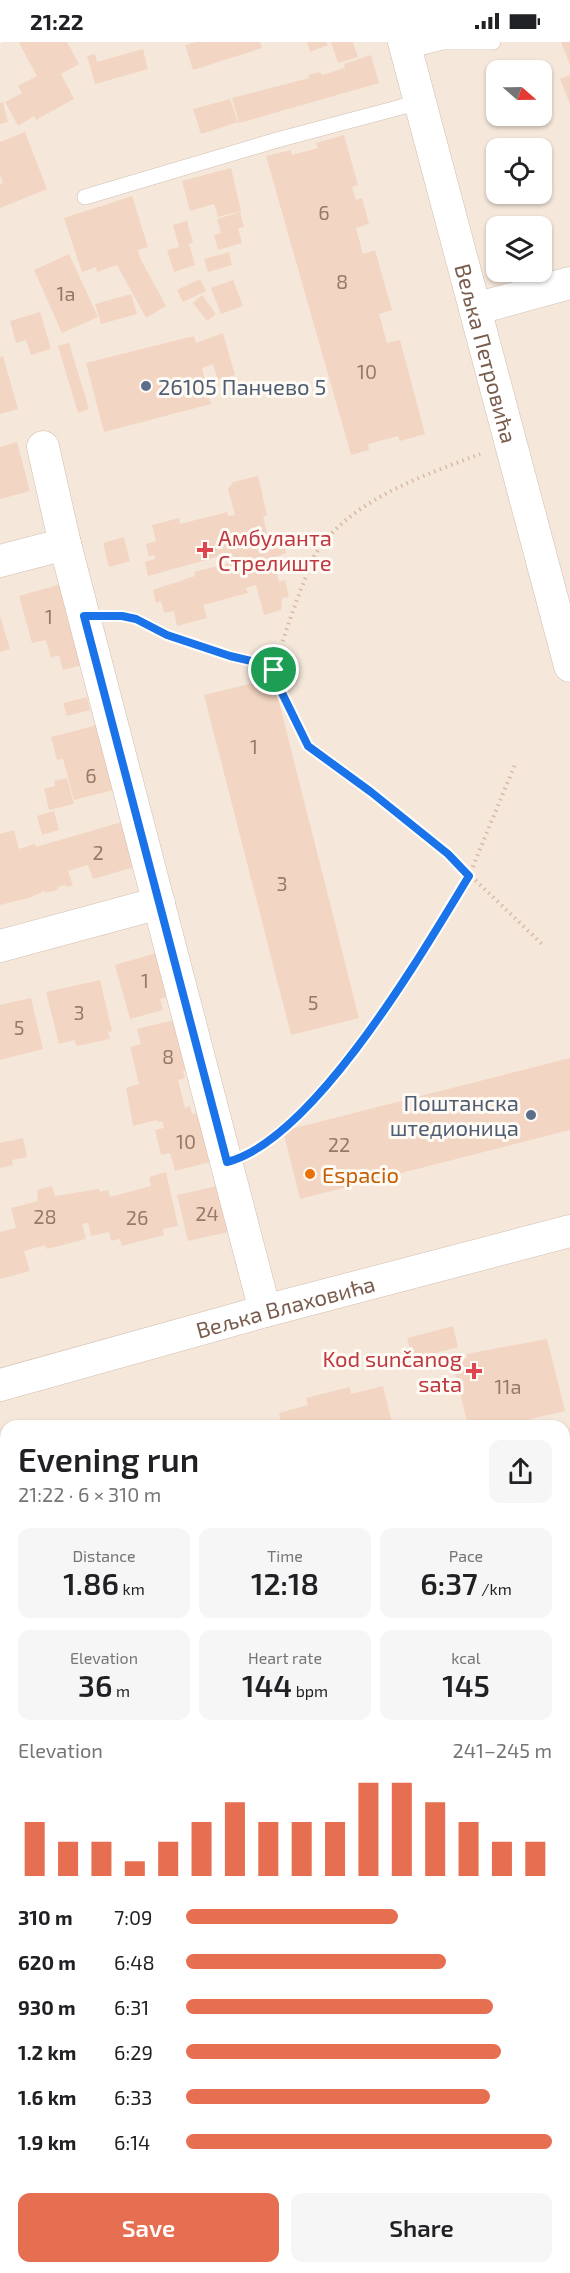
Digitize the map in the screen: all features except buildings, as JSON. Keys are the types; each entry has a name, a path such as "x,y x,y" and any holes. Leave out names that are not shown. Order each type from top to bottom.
{"street":[{"name":"Вељка Петровића","path":"406,46 570,666"},
{"path":"475,309 570,283"},
{"path":"44,447 65,544 265,1311"},
{"path":"0,561 65,544"},
{"path":"0,946 159,903"},
{"name":"Вељка Влаховића","path":"0,1385 265,1311 570,1232"}],"lane":[{"path":"406,46 443,42 493,42"},
{"path":"85,197 277,140 420,102"}],"path":[{"path":"274,670 287,625 316,552 343,520 371,502 437,470 510,442"},
{"path":"84,616 122,616 136,619 167,635 230,656 268,665 274,670 308,746 371,792 448,854 543,945"},
{"path":"227,1162 247,1157 306,1107 340,1070 403,984 469,876 516,762"}],"shaded area":[{"path":"2,42 570,42 570,1420 0,1420 0,44"}],"place":[{"name":"26105 Панчево 5","path":"146,386"},
{"name":"Амбуланта Стрелиште","path":"205,550"},
{"name":"Поштанска штедионица","path":"531,1115"},
{"name":"Espacio","path":"310,1174"},
{"name":"Kod sunčanog sata","path":"474,1371"}],"route":[{"path":"84,616 122,616 136,619 167,635 230,656 268,665 274,670 280,679 281,691 308,746 371,792 448,854 469,876 403,984 340,1070 306,1107 270,1139 247,1157 227,1162 84,616"}]}
